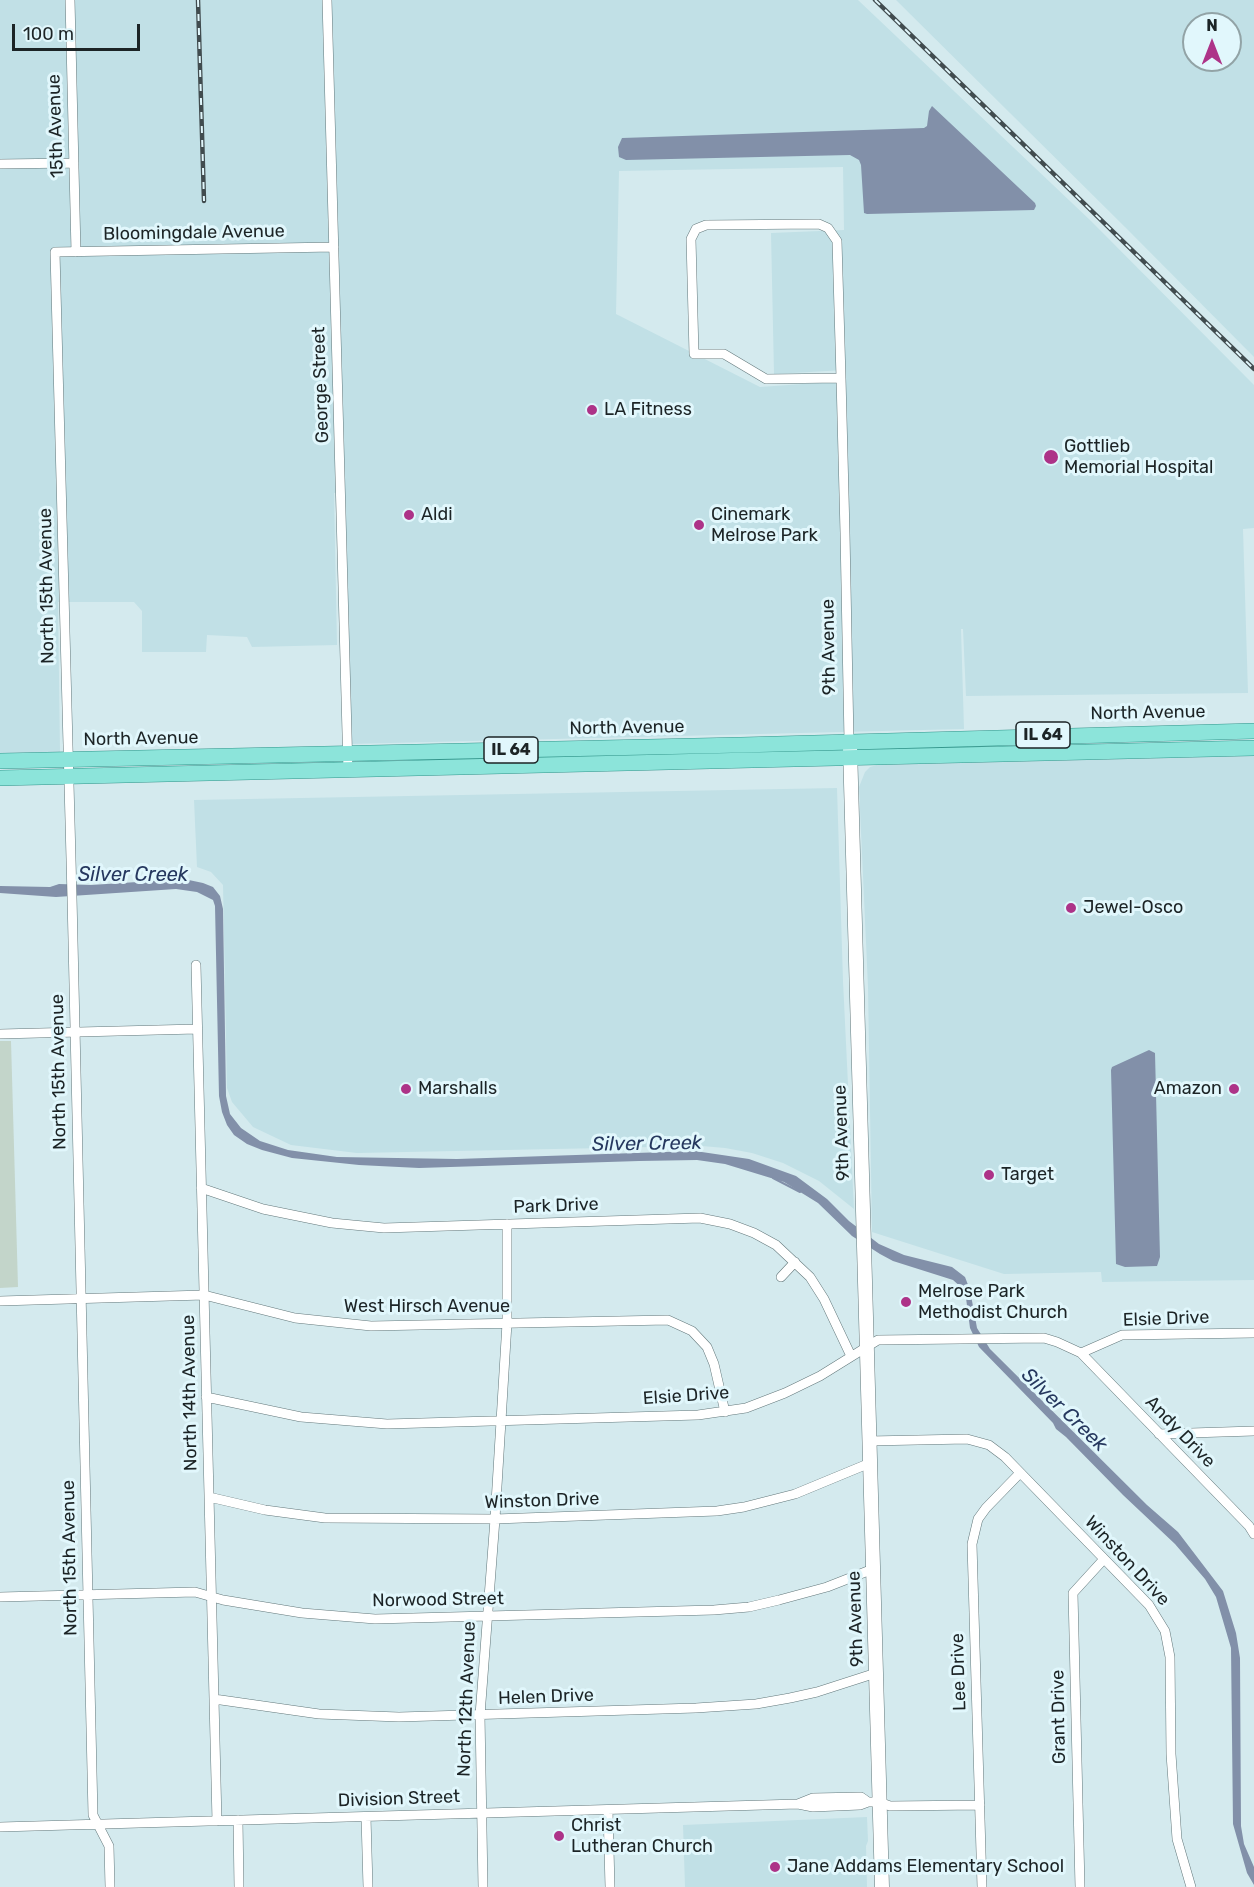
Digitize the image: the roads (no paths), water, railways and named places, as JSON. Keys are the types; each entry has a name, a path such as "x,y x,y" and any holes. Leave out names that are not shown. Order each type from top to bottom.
{"main road":[{"name":"North Avenue","path":"0,761 1254,731"},
{"name":"North Avenue","path":"0,778 1254,748"}],"street":[{"name":"15th Avenue","path":"69,0 76,252"},
{"name":"George Street","path":"327,0 348,770"},
{"path":"0,164 74,163"},
{"name":"9th Avenue","path":"841,378 766,379 724,354 694,354 691,239 696,229 706,225 819,224 828,228 837,241 841,378 849,741 876,1673 874,1802 882,1887"},
{"name":"Bloomingdale Avenue","path":"55,252 334,247"},
{"name":"North 15th Avenue","path":"55,252 93,1815 109,1846 110,1887"},
{"name":"North 14th Avenue","path":"196,965 217,1821"},
{"path":"0,1034 197,1029"},
{"name":"Park Drive","path":"201,1188 263,1209 332,1223 384,1228 700,1218 730,1224 776,1245 810,1277 824,1299 851,1356"},
{"name":"North 12th Avenue","path":"483,1887 480,1715 507,1323 507,1224"},
{"path":"781,1277 795,1262"},
{"name":"West Hirsch Avenue","path":"0,1301 204,1295 285,1316 346,1325 434,1326 658,1319 681,1324 698,1336 707,1347 714,1364 724,1412"},
{"name":"Elsie Drive","path":"206,1397 279,1413 351,1422 415,1423 680,1416 724,1412 756,1405 820,1376 879,1340 1044,1338 1081,1353 1122,1335 1254,1333"},
{"name":"Andy Drive","path":"1081,1353 1252,1529"},
{"path":"1159,1434 1254,1431"},
{"name":"Winston Drive","path":"869,1441 967,1439 989,1445 1005,1458 1149,1605 1165,1631 1170,1657 1171,1754 1177,1839 1191,1887"},
{"name":"Winston Drive","path":"209,1497 265,1510 325,1518 495,1519 707,1511 744,1507 795,1494 870,1463"},
{"name":"Lee Drive","path":"982,1887 972,1544 978,1519 1020,1473"},
{"name":"Grant Drive","path":"1080,1887 1072,1593 1104,1559"},
{"name":"Norwood Street","path":"0,1598 195,1592 275,1610 342,1618 714,1610 749,1607 827,1587 873,1569"},
{"name":"Helen Drive","path":"214,1699 351,1716 480,1715 756,1704 817,1692 876,1673"},
{"name":"Division Street","path":"0,1827 798,1804 813,1807 860,1806 874,1802 890,1806 980,1805"},
{"path":"608,1810 610,1887"},
{"path":"366,1816 368,1887"},
{"path":"238,1820 239,1887"}],"waterway":[{"name":"Silver Creek","path":"773,1178 800,1192"}],"railway":[{"path":"198,0 204,201"},
{"path":"875,0 1254,369"}],"place":[{"name":"LA Fitness","path":"592,410"},
{"name":"Gottlieb Memorial Hospital","path":"1051,457"},
{"name":"Aldi","path":"409,515"},
{"name":"Cinemark Melrose Park","path":"699,525"},
{"name":"Jewel-Osco","path":"1071,908"},
{"name":"Marshalls","path":"406,1089"},
{"name":"Amazon","path":"1234,1089"},
{"name":"Target","path":"989,1175"},
{"name":"Melrose Park Methodist Church","path":"906,1302"},
{"name":"Christ Lutheran Church","path":"559,1836"},
{"name":"Jane Addams Elementary School","path":"775,1867"}]}
